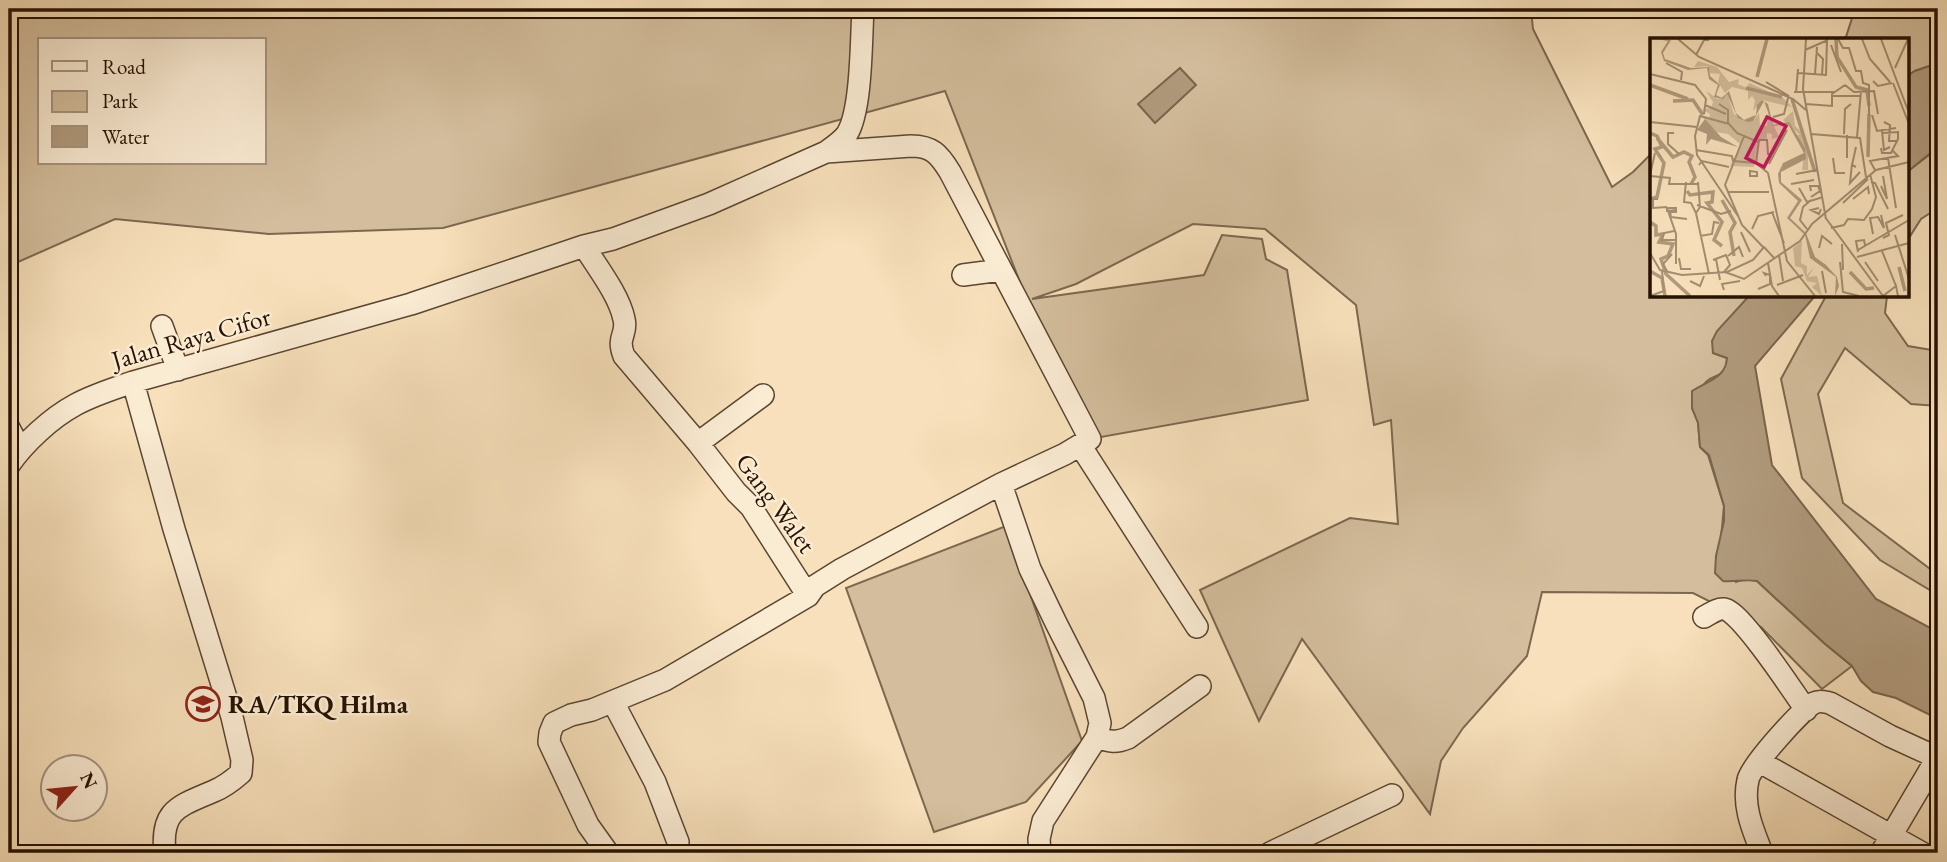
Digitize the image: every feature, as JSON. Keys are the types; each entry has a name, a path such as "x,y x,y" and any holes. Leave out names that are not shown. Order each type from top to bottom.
{"street":[{"path":"833,147 848,133 858,92 863,9"},
{"name":"Jalan Raya Cifor","path":"14,457 74,406 133,382 411,304 584,246 613,239 709,204 833,147 911,146 924,146 943,160 1090,439 1080,445"},
{"name":"Gang Walet","path":"584,246 614,295 624,319 625,330 620,340 624,356 751,507 808,596"},
{"path":"963,275 1001,270"},
{"path":"162,326 178,370"},
{"path":"133,382 174,529 232,716 242,760 241,773 231,781 179,806 168,819 165,853"},
{"path":"698,443 763,395"},
{"path":"9,428 14,457"},
{"path":"608,853 588,825 549,742 554,723 665,680 808,596 815,586 842,569 1080,445 1197,627"},
{"path":"1001,484 1030,569 1094,698 1100,723 1097,737 1043,821 1039,839 1040,853"},
{"path":"1704,617 1722,608 1736,615 1806,710"},
{"path":"1097,737 1110,742 1128,738 1200,687"},
{"path":"1762,853 1746,807 1748,777 1787,727 1813,703 1821,701 1830,703 1890,736 1938,758 1885,844"},
{"path":"613,702 655,782 678,842"},
{"path":"1760,762 1885,844 1922,853"},
{"path":"1270,853 1392,795"}],"green space":[{"path":"9,9 1531,9 1533,29 1612,187 1650,155 1650,298 1747,298 1713,353 1727,358 1725,370 1706,382 1692,408 1698,422 1700,447 1708,455 1724,506 1721,538 1736,582 1745,579 1757,581 1852,666 1822,689 1761,627 1693,593 1542,592 1527,656 1463,728 1441,761 1430,814 1302,639 1259,721 1200,590 1350,518 1398,524 1391,420 1374,425 1356,305 1265,229 1193,224 1076,284 1032,299 1204,275 1222,235 1262,239 1266,259 1287,270 1308,400 1090,439 1027,300 945,91 443,228 269,234 115,219 9,266"},
{"path":"1855,9 1938,9 1938,63 1909,75 1909,38 1846,38"},
{"path":"1938,148 1938,208 1921,219 1909,238 1909,170"},
{"path":"1825,298 1887,298 1885,313 1908,346 1938,351 1938,406 1911,404 1845,348 1818,394 1843,503 1938,575 1938,595 1880,560 1802,478 1781,379"},
{"path":"1006,526 1082,741 1026,802 934,832 846,588"}],"water":[{"path":"1938,63 1938,147 1909,170 1909,75"},
{"path":"1180,68 1196,85 1155,123 1138,104"},
{"path":"1747,298 1813,298 1755,366 1772,465 1876,599 1938,632 1938,719 1896,698 1873,692 1861,681 1852,666 1757,581 1723,581 1715,573 1724,506 1709,455 1700,447 1698,423 1692,408 1692,391 1719,375 1726,365 1727,358 1713,353 1712,341 1717,331"}],"place":[{"name":"RA/TKQ Hilma","path":"203,704"}]}
